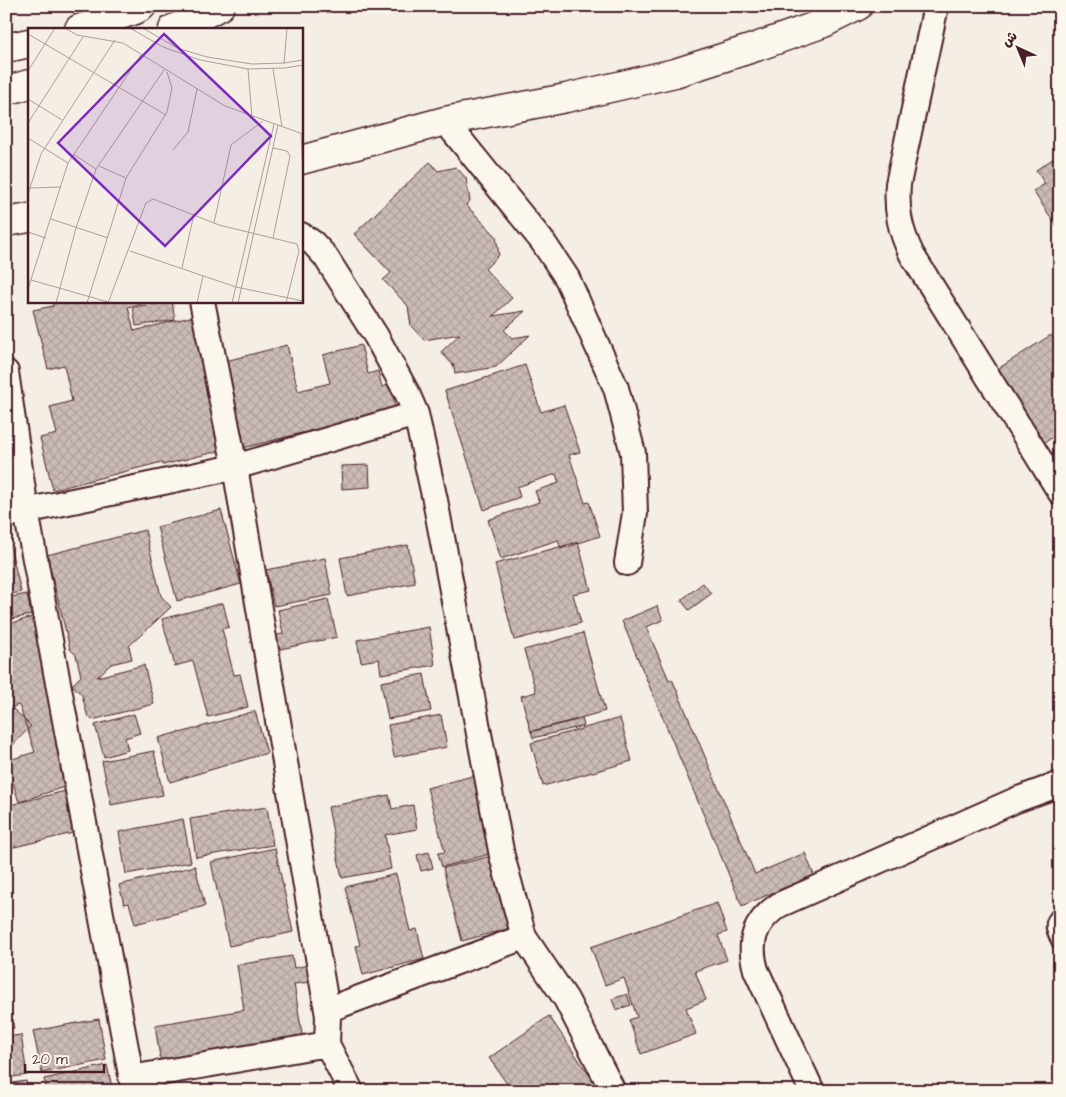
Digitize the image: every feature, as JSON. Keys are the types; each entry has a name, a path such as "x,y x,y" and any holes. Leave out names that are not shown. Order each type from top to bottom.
{"street":[{"path":"82,28 142,6"},
{"path":"175,28 220,6"},
{"path":"302,160 445,121 566,98 676,73 824,23 858,6"},
{"path":"936,6 898,184 897,198 900,228 912,255 1060,492"},
{"path":"6,48 28,43"},
{"path":"6,91 28,84"},
{"path":"445,121 543,242 567,278 616,388 632,453 635,513 627,563"},
{"path":"6,222 28,218"},
{"path":"302,235 314,243 325,256 371,328 407,393 416,414 435,500 502,856 524,937 566,999 613,1091"},
{"path":"202,302 235,467 327,1010 327,1044 351,1091"},
{"path":"6,372 16,513 133,1085 327,1044"},
{"path":"16,513 235,467 416,414"},
{"path":"812,1091 752,958 752,944 761,921 778,905 1016,800 1059,786"},
{"path":"327,1010 524,937"}],"lane":[{"path":"1060,913 1053,920 1052,925 1060,945"}],"building":[{"path":"1060,154 1060,231 1033,191 1045,184 1036,170"},
{"path":"430,162 438,171 456,167 466,178 470,201 466,205 496,236 499,255 485,269 512,298 493,316 525,311 504,330 512,338 530,335 496,367 455,374 454,366 441,352 460,334 424,340 411,326 408,306 383,280 391,273 354,234"},
{"path":"52,302 149,302 128,307 134,331 194,316 227,449 163,465 162,462 53,490 40,438 57,434 50,407 72,401 64,365 48,369 33,310 53,306"},
{"path":"172,302 175,320 136,326 133,307"},
{"path":"1060,334 1060,432 1040,446 993,372 1051,335 1053,338"},
{"path":"287,345 298,391 330,383 323,355 361,345 368,374 378,371 382,387 390,384 396,409 243,448 222,362"},
{"path":"525,365 541,412 564,405 580,452 569,455 585,503 589,502 600,536 561,549 558,540 501,559 488,520 539,502 535,491 559,483 556,474 517,487 520,497 484,510 445,391"},
{"path":"369,465 370,487 342,489 341,466"},
{"path":"221,510 241,584 177,601 157,527"},
{"path":"145,530 161,596 171,607 129,646 132,659 111,664 97,677 144,665 154,704 92,720 87,714 82,695 72,685 81,676 76,655 70,649 47,555"},
{"path":"8,537 21,592 6,595 6,538"},
{"path":"578,542 591,590 573,594 581,623 514,640 495,564"},
{"path":"408,545 415,583 347,596 340,558"},
{"path":"325,558 332,595 274,606 266,570"},
{"path":"703,583 711,594 689,610 681,600"},
{"path":"27,594 31,615 6,620 6,598"},
{"path":"328,599 337,637 276,650 273,636 283,634 278,610"},
{"path":"223,603 229,627 222,629 234,675 240,674 248,707 208,717 193,661 175,666 162,619"},
{"path":"657,606 663,620 646,627 669,680 672,679 755,874 805,853 814,875 742,906 622,621"},
{"path":"32,617 59,700 82,781 19,802 6,761 35,752 19,705 6,709 6,625"},
{"path":"429,627 435,665 381,674 379,659 361,662 357,640"},
{"path":"583,633 605,711 531,732 521,696 536,692 524,650"},
{"path":"424,674 431,711 388,719 381,682"},
{"path":"9,705 31,726 6,752 6,708"},
{"path":"255,711 267,753 170,782 158,738"},
{"path":"134,714 140,733 125,738 128,750 104,757 95,725"},
{"path":"441,715 447,747 394,757 388,725"},
{"path":"620,718 632,761 543,786 531,743"},
{"path":"582,719 584,726 533,738 531,731"},
{"path":"154,751 163,795 111,805 102,761"},
{"path":"480,774 501,851 442,867 438,853 445,852 427,788"},
{"path":"73,789 77,807 68,809 73,833 6,849 6,806"},
{"path":"389,795 392,809 413,805 417,829 385,835 391,869 342,878 328,807"},
{"path":"267,807 273,845 196,857 190,819"},
{"path":"183,819 191,862 126,874 119,832"},
{"path":"275,848 293,932 229,946 211,862"},
{"path":"429,852 433,868 421,871 417,855"},
{"path":"500,854 518,926 462,941 443,868"},
{"path":"195,866 205,906 135,924 129,903 124,904 119,885"},
{"path":"396,874 410,931 417,929 424,959 363,975 356,946 360,945 345,887"},
{"path":"717,903 727,932 718,935 727,960 695,971 706,1000 686,1008 696,1034 641,1054 629,1020 637,1017 624,978 605,985 591,947"},
{"path":"292,956 294,968 308,965 311,982 294,984 303,1040 161,1064 155,1025 244,1010 237,965"},
{"path":"6,992 14,1028 6,1030"},
{"path":"627,994 631,1005 616,1010 612,999"},
{"path":"549,1016 596,1085 587,1091 512,1091 489,1058"},
{"path":"99,1019 106,1060 42,1073 33,1031"},
{"path":"21,1035 27,1075 6,1078 6,1037"},
{"path":"107,1065 113,1091 47,1091 44,1079"},
{"path":"26,1081 28,1091 6,1091 6,1084"}]}
